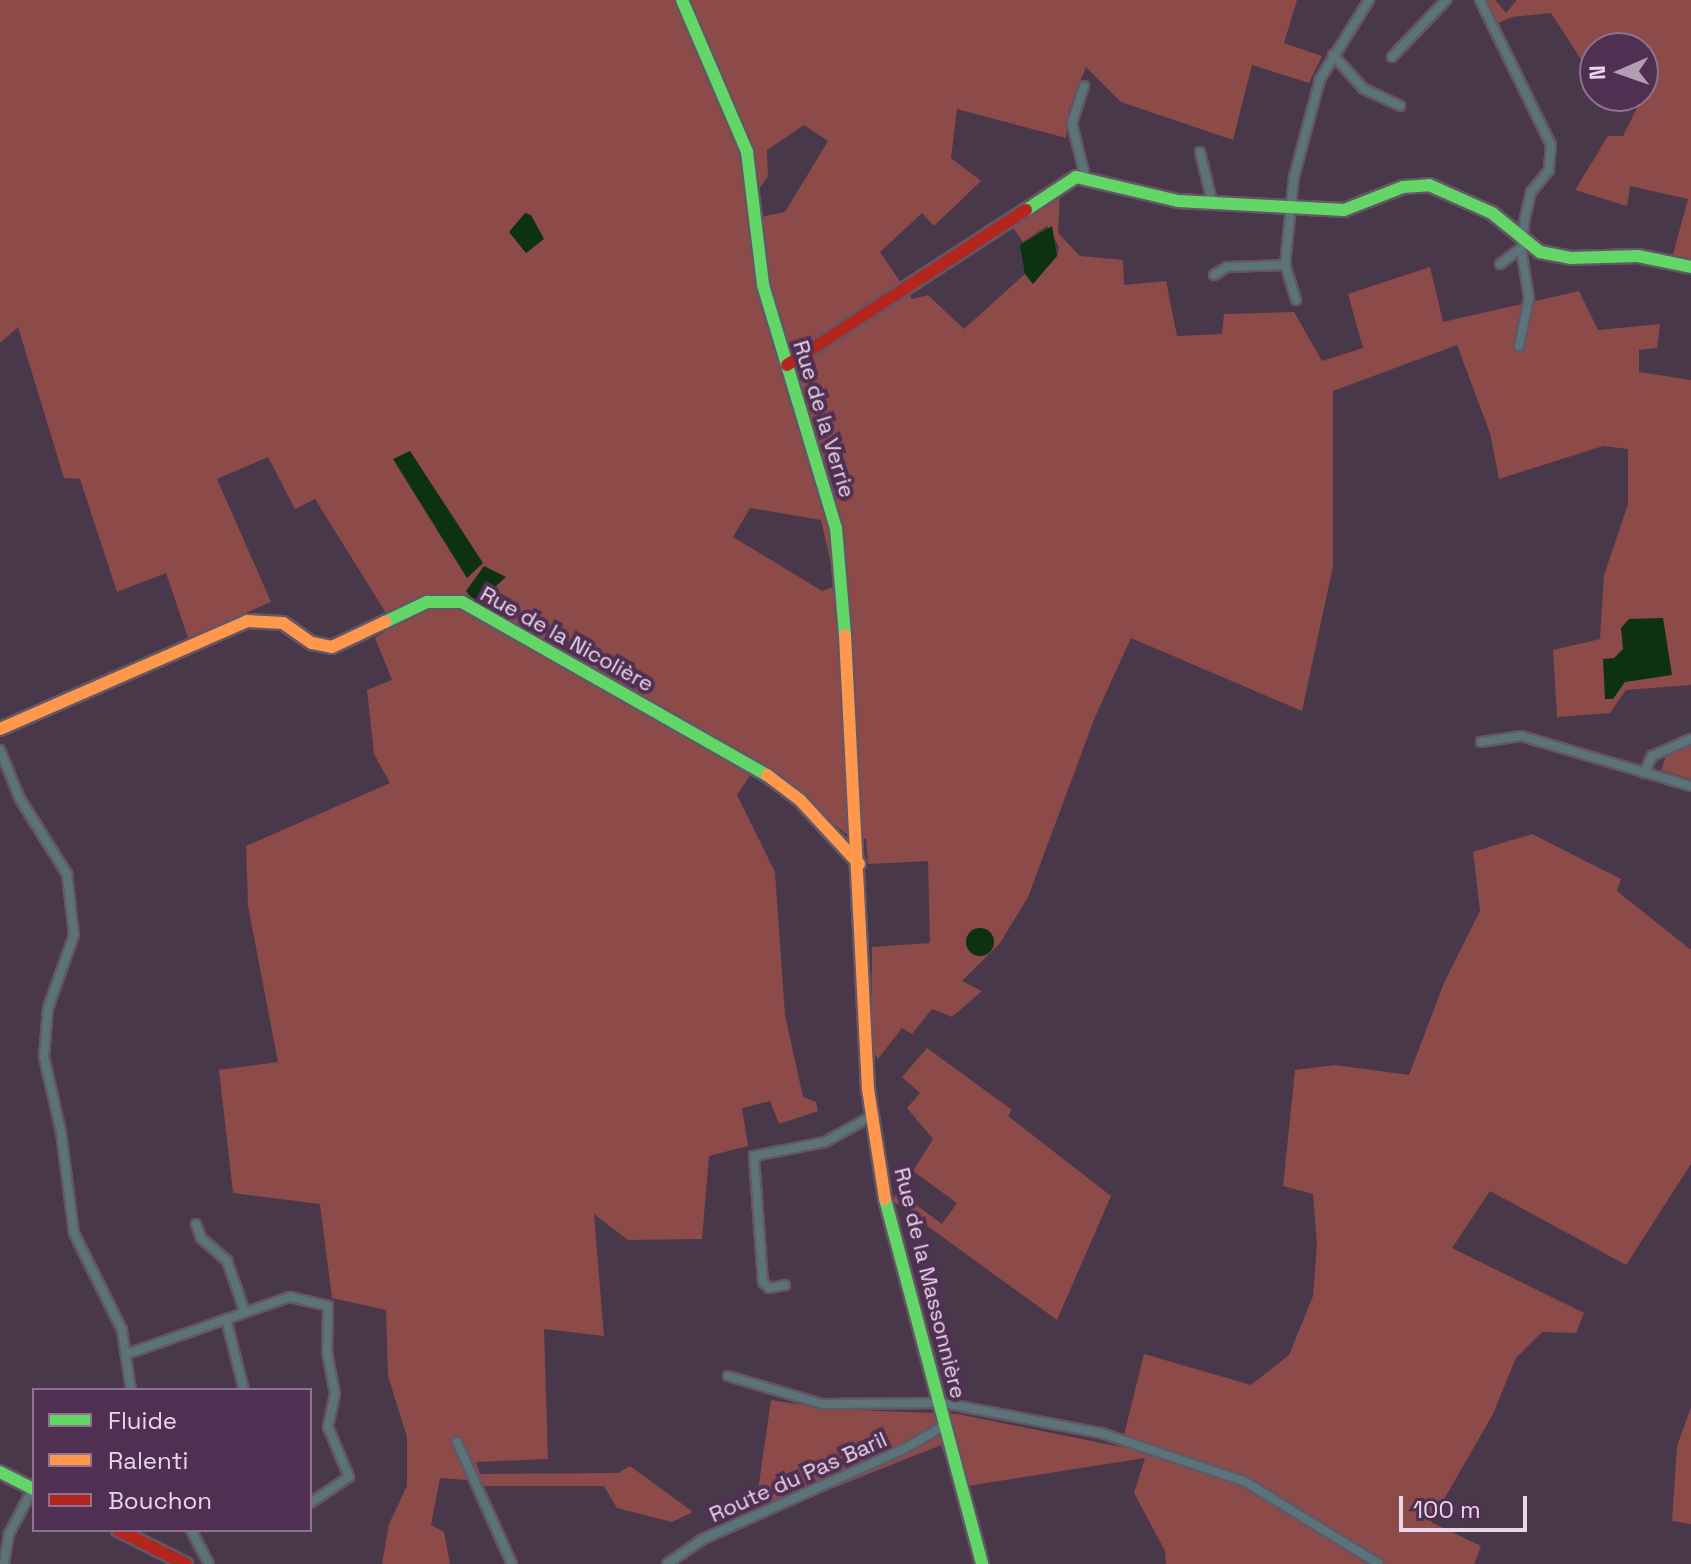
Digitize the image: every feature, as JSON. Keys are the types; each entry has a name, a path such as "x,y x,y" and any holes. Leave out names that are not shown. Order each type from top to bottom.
{"street":[{"name":"Rue de la Verrie","path":"682,0 739,126 758,262 842,561 860,864"},
{"path":"1296,300 1285,265 1294,177 1320,79 1369,0"},
{"path":"1392,57 1446,0"},
{"path":"1480,0 1551,145 1549,170 1531,192 1523,243 1529,298 1519,346"},
{"path":"1333,55 1364,89 1400,106"},
{"path":"1084,86 1072,124 1085,176"},
{"path":"1200,152 1212,201"},
{"path":"787,365 1059,184 1085,176 1167,199 1344,210 1417,185 1438,187 1470,201 1523,243 1557,257 1638,256 1691,267"},
{"path":"1500,264 1523,243"},
{"path":"1214,275 1227,267 1285,265"},
{"name":"Rue de la Nicolière","path":"0,729 247,621 283,623 312,643 332,647 427,602 453,601 762,772 800,800 860,864"},
{"path":"1481,742 1521,736 1691,786"},
{"path":"1644,773 1652,756 1691,739"},
{"path":"0,750 20,799 67,874 74,935 45,1020 44,1057 61,1132 74,1233 114,1311 127,1354 131,1388"},
{"name":"Rue de la Massonnière","path":"860,864 872,1116 885,1198 982,1564"},
{"path":"785,1285 769,1288 763,1282 754,1156 825,1142 872,1116"},
{"path":"196,1224 201,1238 227,1261 245,1312"},
{"path":"127,1354 290,1297 328,1306 327,1352 335,1394 328,1427 349,1477 312,1502"},
{"path":"226,1319 243,1388"},
{"path":"728,1376 822,1404 940,1403 1101,1433 1244,1481 1379,1564"},
{"name":"Route du Pas Baril","path":"667,1564 703,1539 879,1461 945,1425"},
{"path":"457,1442 512,1564"},
{"path":"0,1472 32,1487"},
{"path":"4,1564 9,1534 32,1492"},
{"path":"122,1532 186,1564"},
{"path":"192,1532 209,1564"}],"shaded area":[{"path":"0,0 1297,0 1284,43 1322,56 1309,83 1252,65 1233,140 1121,102 1086,67 1069,109 1066,138 957,109 951,158 981,181 934,226 922,213 880,252 912,299 928,295 964,329 1025,274 1033,283 1057,256 1059,247 1047,226 1023,242 1012,226 1060,193 1058,233 1080,256 1123,260 1124,285 1166,281 1177,336 1222,334 1224,314 1294,312 1322,361 1363,348 1348,294 1430,267 1443,322 1579,291 1598,330 1660,324 1657,348 1639,350 1639,372 1691,380 1691,685 1626,690 1610,713 1557,717 1553,650 1600,639 1604,575 1628,504 1628,449 1603,446 1499,479 1490,433 1457,345 1333,391 1333,566 1302,711 1131,638 1095,717 1028,897 1000,943 962,981 982,991 952,1017 932,1009 912,1034 902,1028 878,1059 871,1049 872,947 930,943 928,861 868,864 866,839 845,833 759,762 737,795 775,872 785,1015 803,1097 816,1102 818,1111 779,1124 770,1101 742,1108 748,1146 709,1156 702,1239 628,1240 594,1214 604,1336 544,1329 548,1459 476,1462 480,1474 618,1473 630,1466 693,1512 672,1522 617,1508 604,1486 484,1486 482,1481 440,1478 431,1525 444,1532 450,1564 382,1564 389,1524 407,1486 407,1437 388,1376 386,1310 332,1298 320,1204 233,1193 219,1070 278,1062 248,906 246,846 390,783 374,754 367,690 392,680 375,638 394,626 315,499 295,509 268,457 217,479 271,602 188,638 166,573 117,592 80,479 64,478 18,327 0,343","holes":["804,125 828,141 785,212 761,217 757,192 768,176 767,150","750,508 821,520 836,586 822,591 733,537"]},
{"path":"1484,0 1495,0 1506,13 1517,0 1691,0 1691,261 1672,258 1688,199 1630,186 1627,206 1575,190 1608,136 1623,136 1635,112 1659,112 1659,32 1579,32 1579,56 1551,13 1512,17 1496,24"},
{"path":"525,213 531,215 544,239 526,253 509,232"},
{"path":"1052,226 1057,256 1033,284 1025,274 1020,245"},
{"path":"410,451 483,563 467,578 393,459"},
{"path":"484,566 506,577 476,604 466,591"},
{"path":"1663,618 1672,675 1625,682 1613,699 1605,699 1603,659 1614,658 1623,649 1621,628 1629,619"},
{"path":"1691,743 1691,779 1661,770 1668,751"},
{"path":"1532,834 1621,879 1617,891 1691,950 1691,1164 1626,1265 1490,1191 1452,1248 1584,1313 1576,1333 1542,1332 1516,1358 1493,1414 1431,1522 1481,1546 1474,1564 1166,1564 1165,1551 1134,1493 1145,1458 955,1488 941,1445 763,1516 757,1497 771,1400 830,1409 958,1414 1121,1447 1144,1354 1251,1385 1289,1355 1313,1296 1317,1244 1313,1194 1283,1186 1295,1070 1335,1065 1409,1075 1444,983 1480,911 1473,852"},
{"path":"980,928 990,932 994,942 990,952 980,956 970,952 966,942 970,932"},
{"path":"927,1048 1012,1110 1008,1116 1111,1196 1057,1320 893,1201 897,1191 942,1224 957,1203 913,1171 933,1139 907,1108 920,1093 902,1077"},
{"path":"1691,1407 1691,1524 1672,1521 1677,1446"}],"traffic: fast":[{"path":"682,0 747,152 763,285 836,528 845,635"},
{"path":"1026,210 1076,177 1178,201 1344,210 1403,187 1429,185 1492,213 1540,252 1570,258 1638,256 1691,267"},
{"path":"385,622 427,602 462,602 767,775"},
{"path":"885,1199 982,1564"},
{"path":"0,1472 32,1488"}],"traffic: slow":[{"path":"0,729 247,621 283,623 312,643 332,647 385,622"},
{"path":"845,635 868,1089 885,1199"},
{"path":"767,775 800,800 859,864"}],"traffic: jam":[{"path":"787,365 1026,210"},
{"path":"122,1532 186,1564"}]}
